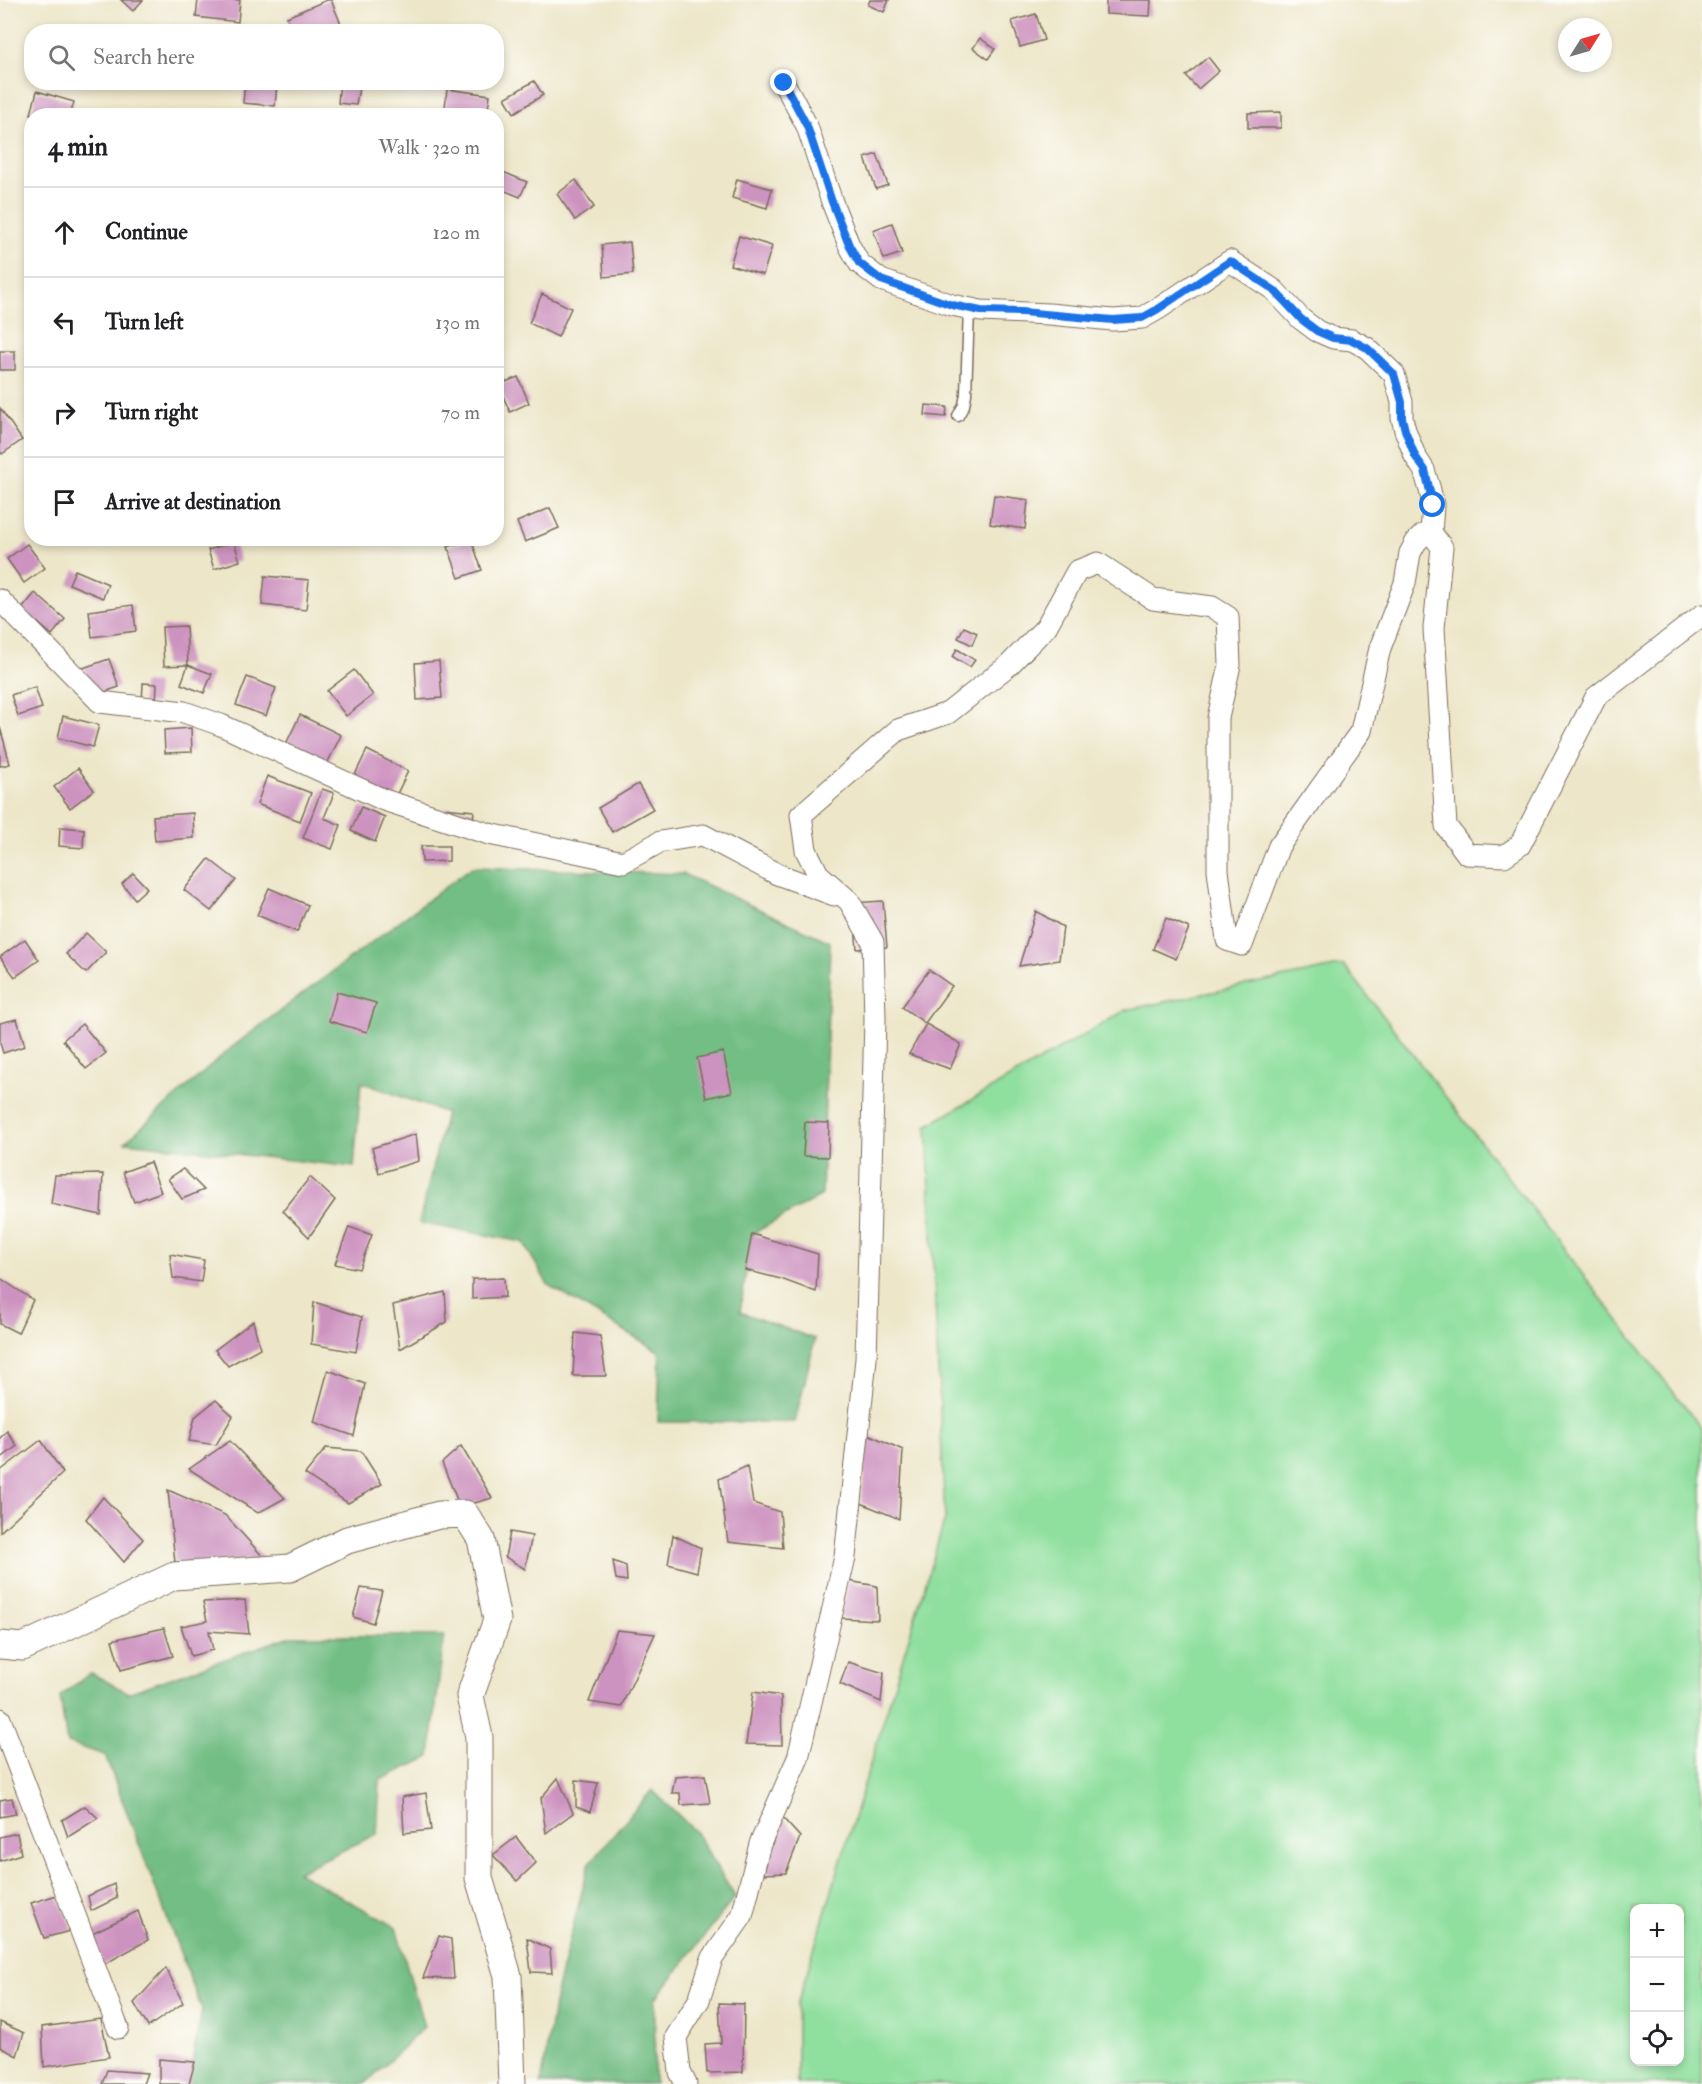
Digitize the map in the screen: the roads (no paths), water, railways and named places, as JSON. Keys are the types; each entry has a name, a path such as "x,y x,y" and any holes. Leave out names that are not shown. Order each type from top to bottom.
{"street":[{"path":"784,83 807,126 849,245 859,263 881,280 969,309 1113,320 1142,318 1230,261 1274,290 1301,319 1317,331 1333,338 1352,340 1367,348 1394,374 1402,402 1405,430 1415,456 1425,470 1430,490 1433,505 1431,533 1442,547 1434,628 1446,826 1467,854 1504,856 1520,844 1596,697 1702,615"},
{"path":"686,2084 680,2072 676,2037 699,2000 712,1959 742,1916 760,1844 798,1758 845,1557 866,1359 875,1019 873,942 849,901 818,874 806,850 801,815 898,730 948,713 1009,665 1046,627 1077,571 1098,563 1153,598 1212,607 1228,617 1230,665 1218,718 1218,870 1227,940 1242,945 1279,846 1361,731 1380,648 1405,583 1410,553 1423,535 1431,533"},
{"path":"0,600 100,702 184,712 221,724 384,800 489,834 622,862 660,842 703,835 777,874 849,901"},
{"path":"0,1645 23,1647 174,1576 290,1568 347,1540 439,1515 465,1514 482,1539 497,1620 470,1696 479,1737 479,1878 508,1976 513,2084"},
{"path":"0,1719 118,2028"}],"lane":[{"path":"958,416 964,405 966,394 969,309"}]}
